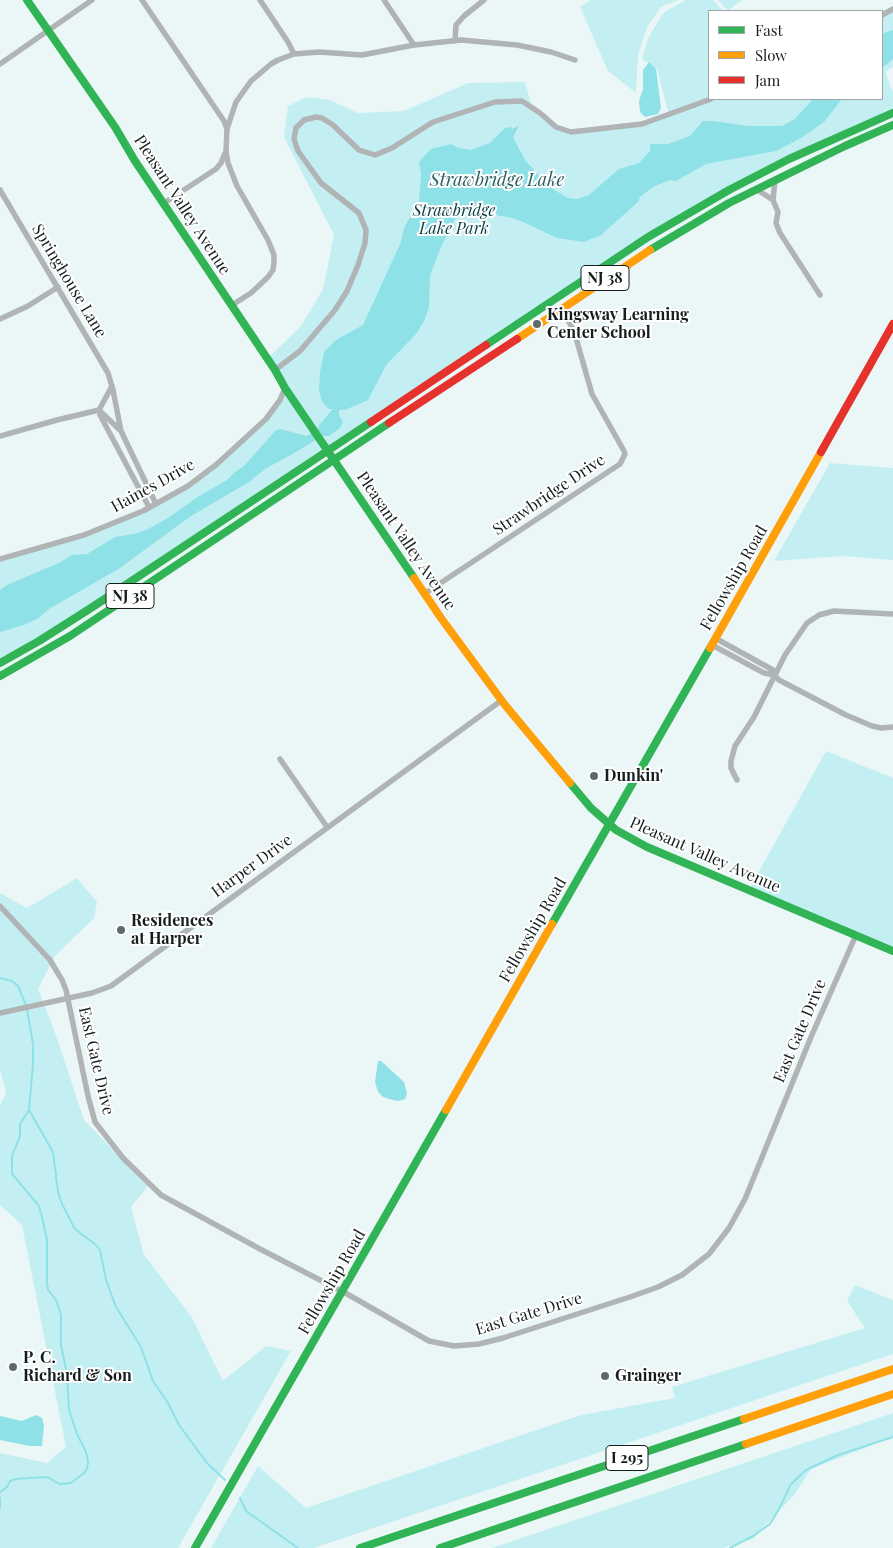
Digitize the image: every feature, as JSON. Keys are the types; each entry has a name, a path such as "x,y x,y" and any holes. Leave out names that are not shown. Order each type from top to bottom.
{"main road":[{"name":"Pleasant Valley Avenue","path":"27,0 115,127 135,161 275,370 285,388 424,594 502,700 591,808 609,825 647,847 893,951"},
{"name":"NJ 38","path":"0,662 39,641 91,608 590,274 662,228 789,158 893,113"},
{"name":"NJ 38","path":"0,676 76,632 647,252 708,215 756,189 893,125"},
{"name":"Fellowship Road","path":"195,1548 893,324"},
{"name":"I 295","path":"360,1548 893,1368"},
{"name":"I 295","path":"440,1548 893,1394"}],"street":[{"path":"0,64 92,0"},
{"path":"142,0 224,121 227,130"},
{"path":"260,0 294,54"},
{"path":"384,0 414,45"},
{"path":"455,41 456,25 484,0"},
{"path":"232,305 250,293 268,277 273,270 274,262 272,248 237,186 228,163 226,151 227,130 236,102 251,81 278,60 294,54 319,52 362,55 414,45 455,41 517,45 551,52 575,60"},
{"path":"275,370 300,351 335,310 347,291 365,243 366,230 364,221 359,213 321,183 298,151 294,139 296,128 304,120 316,117 322,118 333,125 359,150 375,155 392,148 422,128 444,117 502,101 522,101 556,127 571,132 636,125 664,117 708,100"},
{"path":"164,203 216,169 221,164 226,151"},
{"path":"776,179 773,200 778,212 776,223 780,233 820,295"},
{"path":"756,189 773,200"},
{"name":"Springhouse Lane","path":"1,195 104,366 112,386 121,431 156,504"},
{"path":"0,319 28,306 58,288"},
{"name":"Strawbridge Drive","path":"424,594 620,464 625,454 592,394 574,331 561,308"},
{"path":"0,436 99,410 112,386"},
{"name":"Haines Drive","path":"0,559 84,536 149,508 188,486 222,460 270,415 285,388"},
{"path":"99,410 106,428 126,461 149,508"},
{"name":"Springhouse Lane","path":"99,410 121,431"},
{"path":"737,780 732,768 732,754 739,739 754,717 774,675 807,623 826,612 843,611 893,614"},
{"path":"713,642 773,670 774,675 780,680 855,719 880,728 893,727"},
{"name":"Harper Drive","path":"0,1013 68,999 111,986 502,700"},
{"path":"280,759 327,827"},
{"name":"East Gate Drive","path":"0,906 50,960 62,980 68,999 95,1122 123,1158 161,1194 260,1249 343,1291 429,1341 466,1346 503,1338 658,1287 692,1269 718,1244 745,1199 811,1037 856,935"}],"green space":[{"path":"590,0 679,0 661,7 647,27 638,55 636,93 608,71 580,7"},
{"name":"Strawbridge Lake Park","path":"686,0 713,0 722,10 708,10 708,100 883,100 883,14 893,9 893,67 885,72 893,92 893,113 729,190 0,663 0,559 52,546 156,504 206,473 277,405 285,388 267,359 301,326 323,289 334,235 284,137 288,106 307,97 330,100 358,113 404,111 468,83 525,82 532,107 556,127 571,132 642,124 669,115 657,69 642,59 648,38 664,12"},
{"path":"718,0 742,0 729,10"},
{"path":"830,463 893,468 893,560 843,556 774,561"},
{"path":"826,751 893,778 893,953 748,891"},
{"path":"77,878 97,902 94,918 55,956 38,989 57,1038 84,1120 148,1186 131,1207 144,1255 191,1316 223,1381 266,1346 291,1351 178,1548 0,1548 0,1453 47,1463 66,1447 22,1225 0,1205 0,1105 6,1093 0,1069 0,893 27,908"},
{"path":"855,1285 893,1300 893,1354 314,1548 211,1548 258,1466 306,1508 581,1415 675,1398 672,1387 865,1328 847,1301"},
{"path":"893,1413 893,1437 811,1469 795,1494 753,1539 723,1548 492,1548"}],"water":[{"path":"893,30 893,59 883,67 883,34"},
{"path":"649,62 656,69 661,108 658,114 645,117 640,112 639,101 643,89 643,70"},
{"name":"Strawbridge Lake","path":"812,100 841,100 824,122 801,138 776,151 706,164 676,181 670,180 653,187 601,235 584,242 557,238 521,221 475,208 455,219 430,275 429,307 425,319 417,333 386,365 368,400 345,410 339,410 339,415 343,422 340,428 329,436 322,436 265,469 249,482 191,516 120,568 49,609 39,618 24,625 0,632 0,590 7,585 61,562 72,555 87,554 115,537 146,530 168,518 196,498 227,480 244,466 276,430 281,429 306,436 318,430 319,425 333,409 329,409 322,402 319,390 324,352 336,340 363,325 401,242 404,228 414,207 419,202 421,174 419,162 431,149 451,144 459,148 471,150 490,143 505,128 511,127 512,129 519,126 513,137 525,160 551,188 568,198 578,199 589,195 619,169 639,163 650,151 650,144 668,144 690,136 703,121 748,126 782,126 795,119"},
{"path":"378,1061 381,1061 404,1082 407,1094 405,1099 398,1101 389,1099 383,1097 378,1092 375,1082"},
{"path":"36,1415 42,1418 44,1425 42,1446 30,1446 0,1440 0,1416 22,1421"}],"waterway":[{"path":"0,978 12,981 18,986 26,1005"},
{"path":"27,1009 33,1044 29,1110 53,1152 58,1192 62,1204 75,1229 100,1250 106,1280 116,1307 141,1347 153,1381 168,1403 179,1425 207,1463 225,1480"},
{"path":"0,1492 7,1487 10,1481 16,1479 44,1477 59,1484 71,1483 84,1473 87,1469 88,1461 69,1410 67,1374 61,1345 61,1315 56,1300 48,1290 47,1240 43,1221 39,1206 12,1174 12,1156 20,1136 20,1124 29,1110"},
{"path":"730,1548 753,1536 770,1524 791,1484 806,1470 838,1455 893,1437"},
{"path":"0,1498 0,1508"},
{"path":"240,1498 246,1511 298,1548"}],"traffic: fast":[{"path":"27,0 115,127 135,161 275,370 285,388 414,578"},
{"path":"486,345 648,237 729,190 789,159 893,113"},
{"path":"650,250 729,203 845,146 893,125"},
{"path":"0,663 91,608 371,422"},
{"path":"0,676 70,636 389,423"},
{"path":"552,924 710,648"},
{"path":"570,783 591,808 616,830 647,847 893,951"},
{"path":"195,1548 446,1110"},
{"path":"360,1548 744,1419"},
{"path":"440,1548 746,1444"}],"traffic: slow":[{"path":"517,339 650,250"},
{"path":"710,648 821,452"},
{"path":"414,578 505,705 570,783"},
{"path":"446,1110 552,924"},
{"path":"744,1419 893,1369"},
{"path":"746,1444 893,1394"}],"traffic: jam":[{"path":"821,452 893,324"},
{"path":"389,423 517,339"},
{"path":"371,422 486,345"}],"place":[{"name":"Kingsway Learning Center School","path":"537,324"},
{"name":"Dunkin'","path":"594,776"},
{"name":"Residences at Harper","path":"121,930"},
{"name":"P. C. Richard & Son","path":"13,1367"},
{"name":"Grainger","path":"605,1376"}]}
